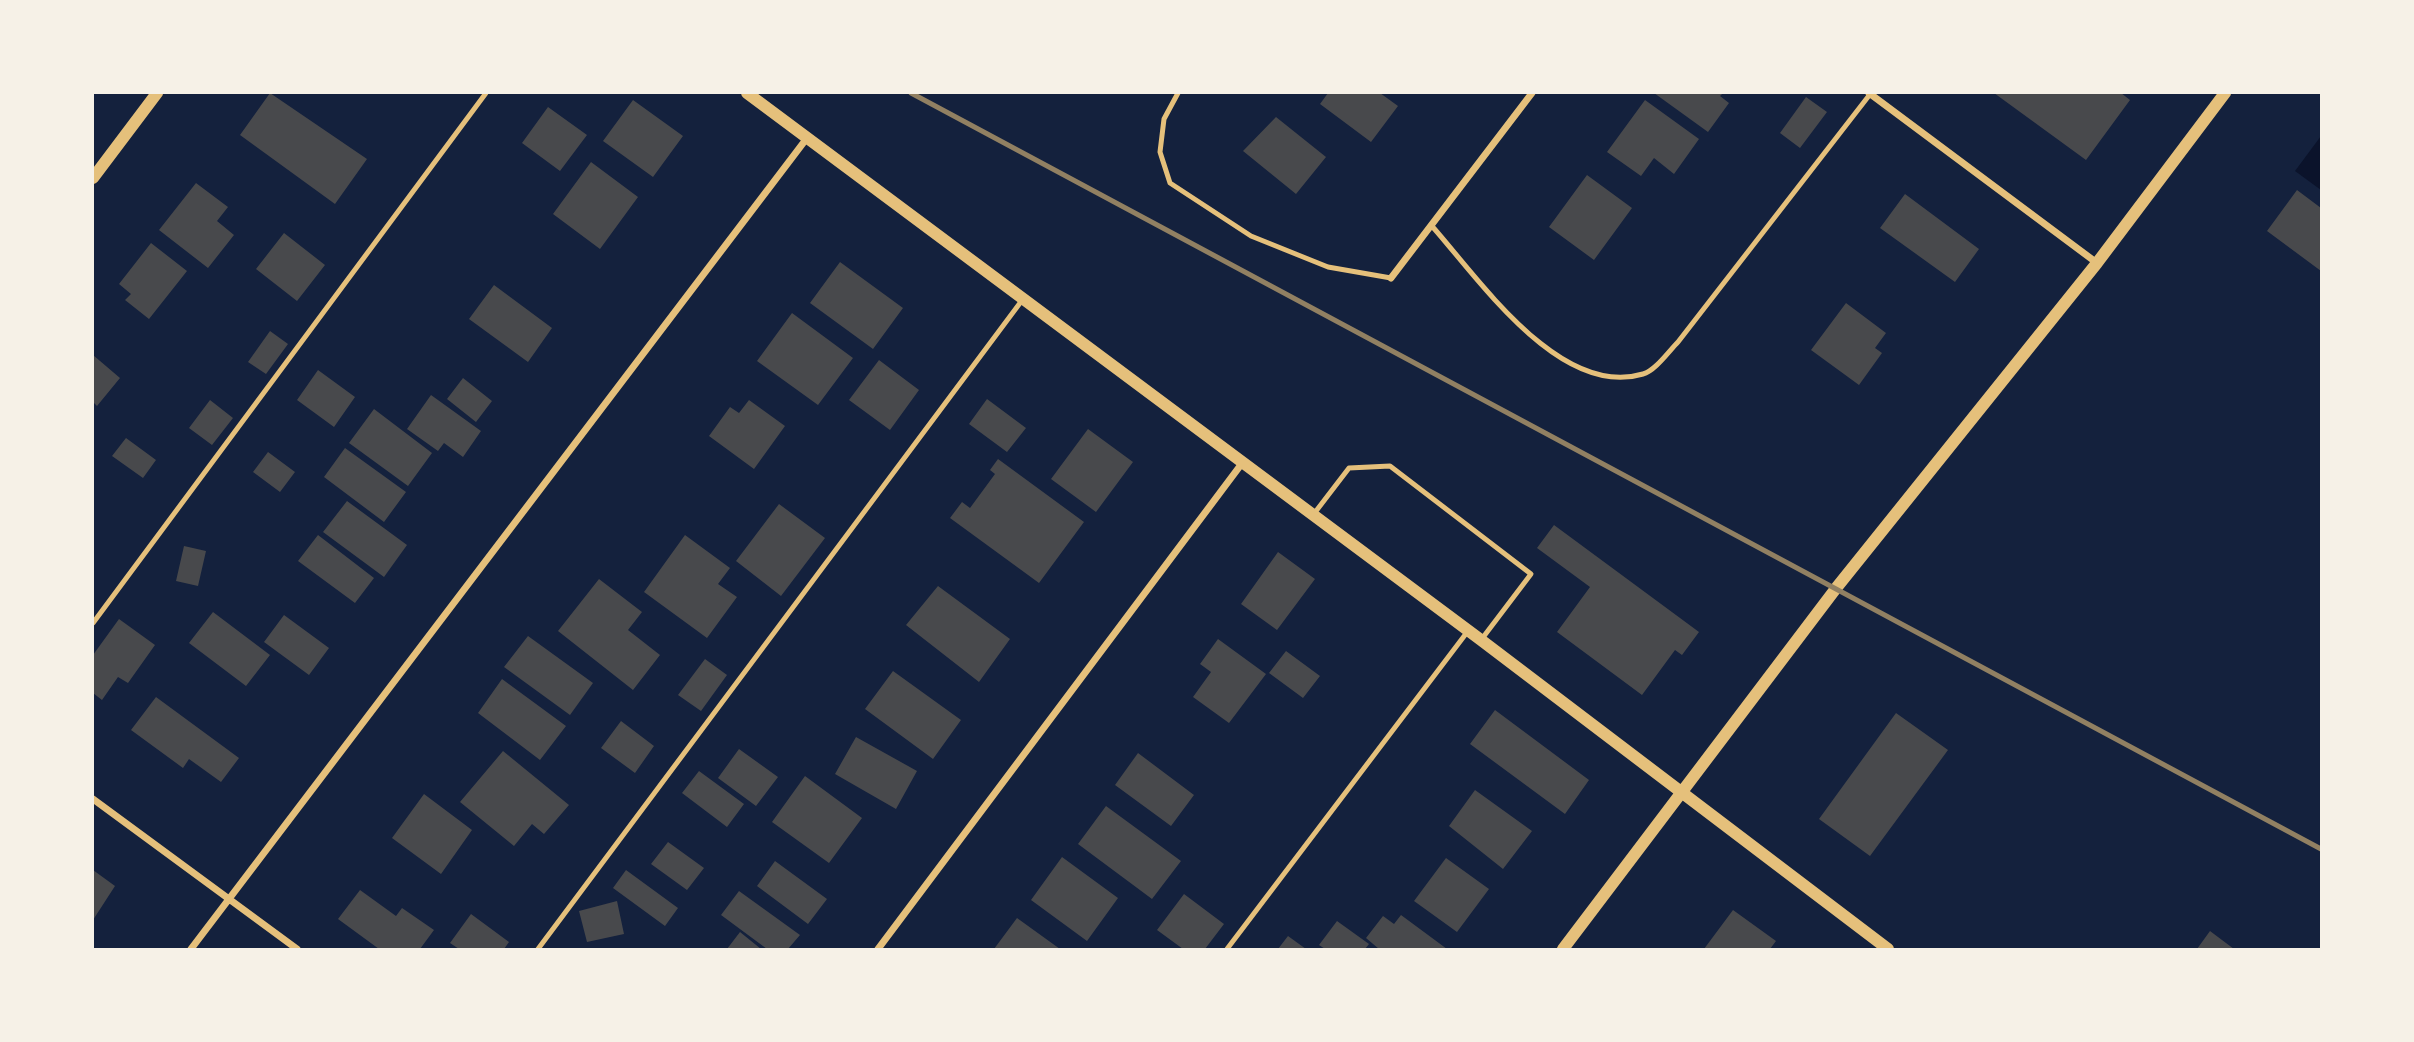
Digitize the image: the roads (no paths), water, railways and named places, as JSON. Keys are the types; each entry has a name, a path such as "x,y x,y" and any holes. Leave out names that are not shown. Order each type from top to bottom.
{"street":[{"path":"93,178 157,93"},
{"path":"747,93 1481,640 1888,949"},
{"path":"1391,278 1532,93"},
{"path":"1871,93 2097,263"},
{"path":"1563,949 1837,587 2097,263 2225,93"},
{"path":"191,949 807,138"},
{"path":"878,949 1243,462"},
{"path":"93,799 298,949"}],"lane":[{"path":"93,624 486,93"},
{"path":"1178,93 1164,119 1160,152 1170,183 1251,236 1328,267 1391,278"},
{"path":"1431,225 1526,331 1569,365 1606,378 1645,374 1678,342 1871,93"},
{"path":"538,949 1023,299"},
{"path":"1313,515 1349,468 1390,466 1531,574 1481,640"},
{"path":"1227,949 1468,631"}],"water":[{"path":"2321,136 2321,190 2295,171"}],"railway":[{"path":"911,93 2321,849"}]}
